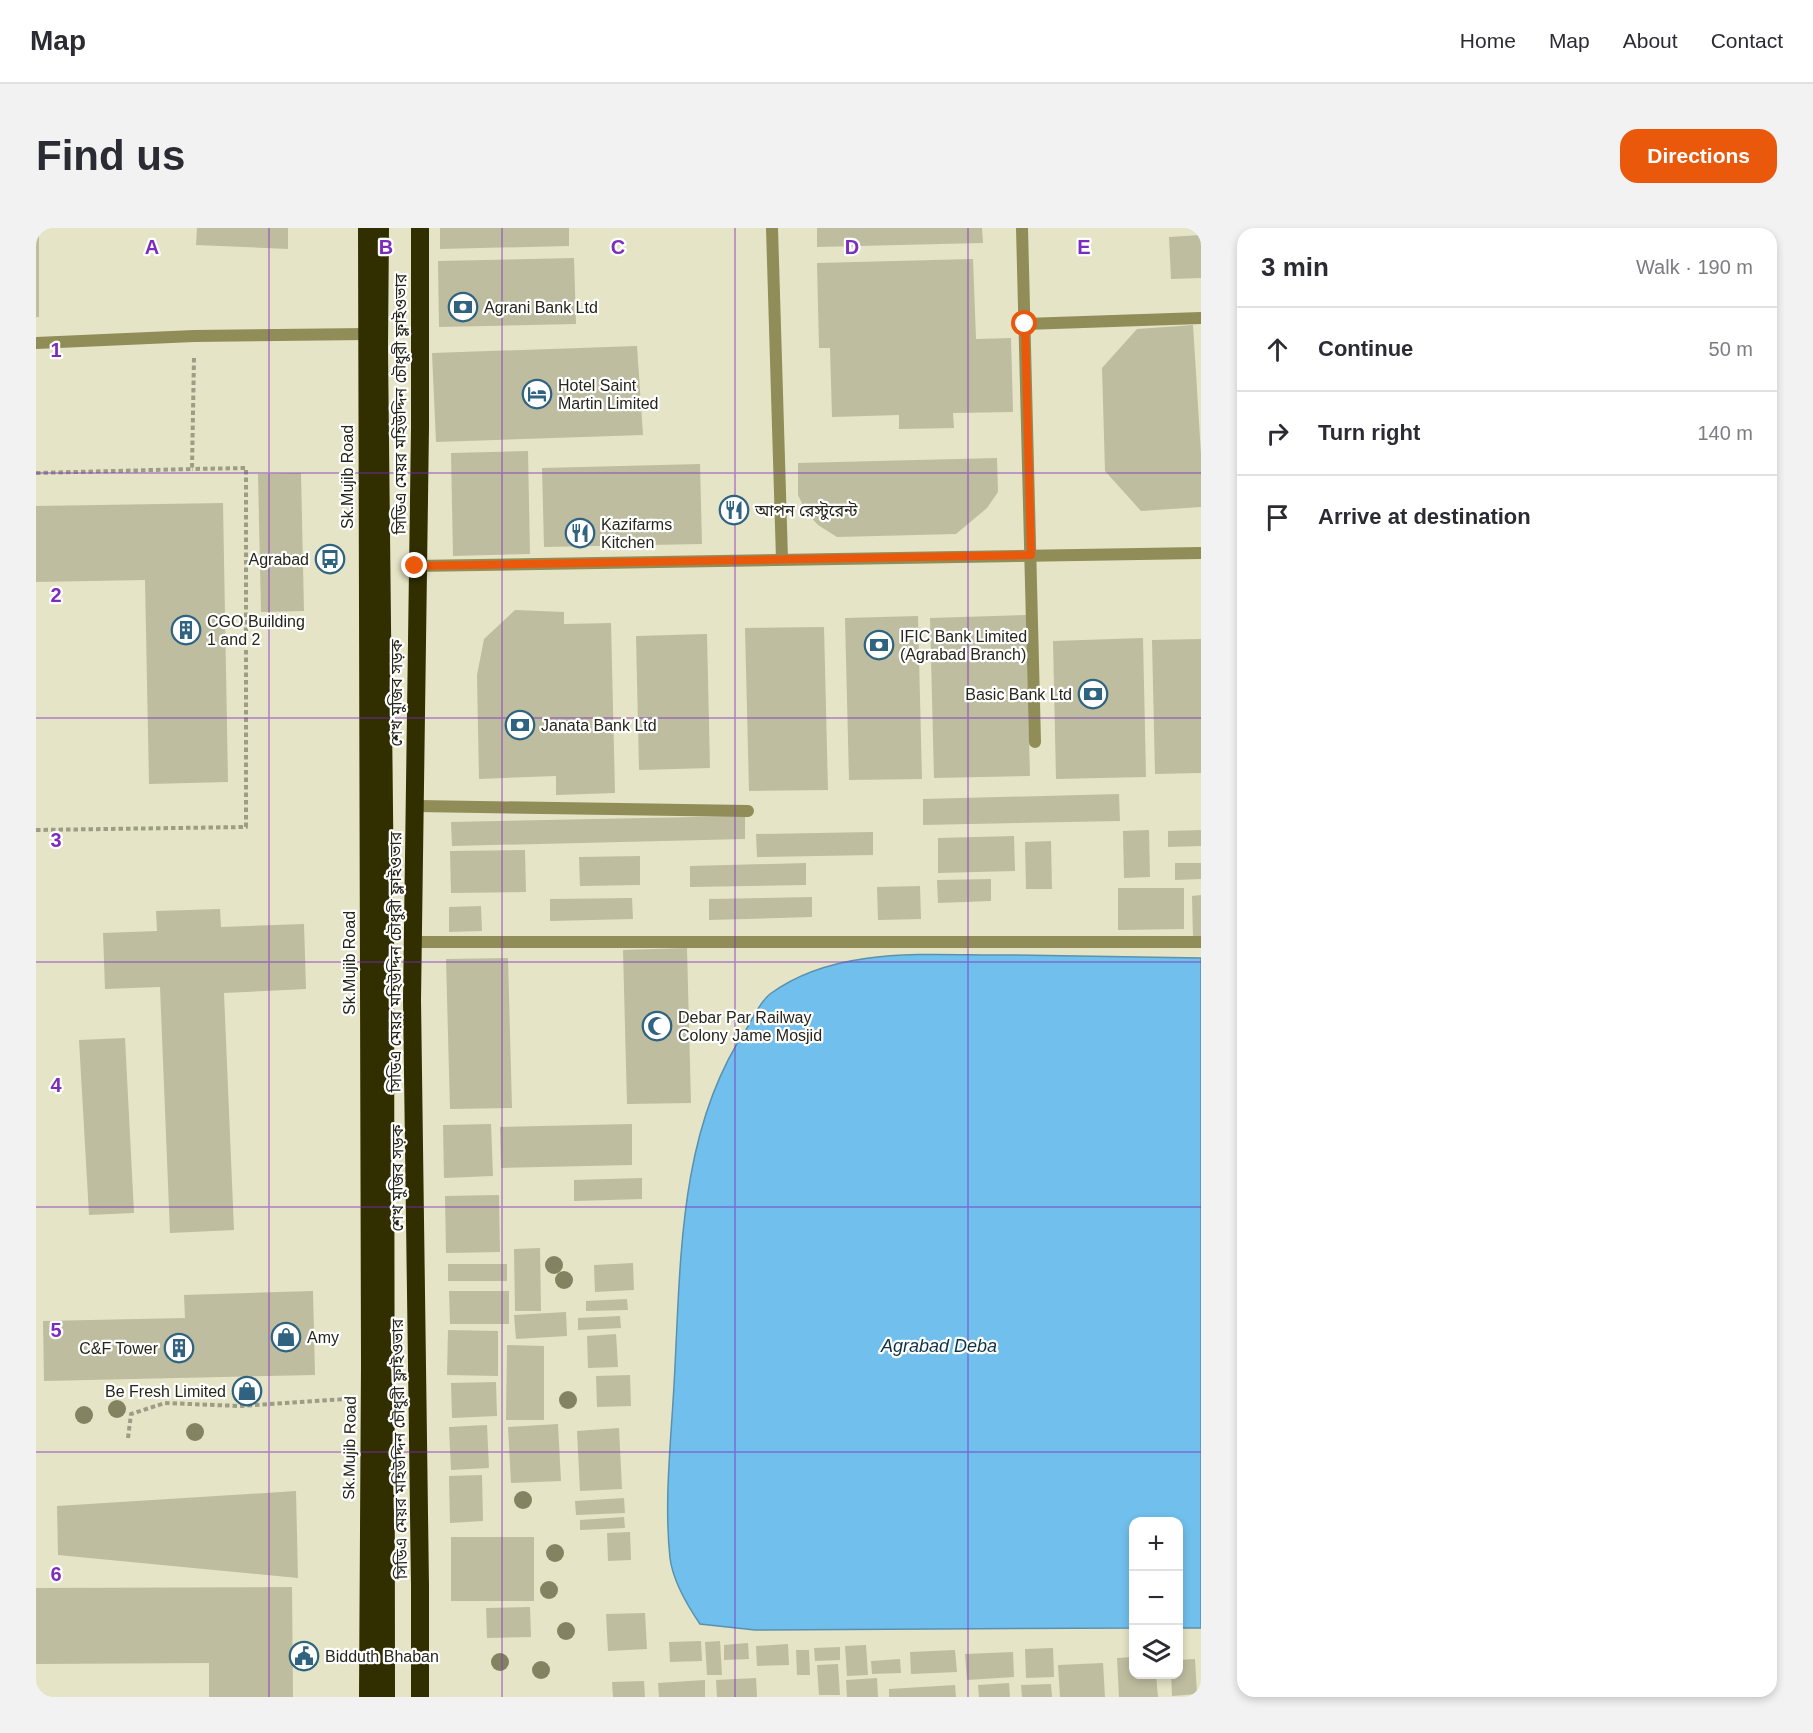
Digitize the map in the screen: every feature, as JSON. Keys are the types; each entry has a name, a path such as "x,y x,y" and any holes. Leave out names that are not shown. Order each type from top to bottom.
{"highway":[{"name":"Sk.Mujib Road","path":"367,228 368,1697"},
{"path":"380,228 379,348 385,902 386,1697"},
{"name":"শেখ মুজিব সড়ক","path":"414,1697 418,942 415,566 418,228"},
{"name":"সিডিএ মেয়র মহিউদ্দিন চৌধুরী ফ্লাইওভার","path":"418,228 420,427 412,1000 420,1697"}],"street":[{"path":"772,228 782,559"},
{"path":"1022,228 1035,742"},
{"path":"1025,324 1201,318"},
{"path":"36,343 194,336 366,334"},
{"path":"415,566 1201,553"},
{"path":"417,806 748,811"},
{"path":"418,942 1201,942"}],"path":[{"path":"192,469 194,336"},
{"path":"36,473 246,468 246,827 36,830"},
{"path":"128,1438 131,1414 165,1403 239,1406 369,1398"}],"water":[{"name":"Agrabad Deba","path":"887,956 1201,958 1201,1628 1183,1628 1183,1517 1129,1517 1129,1628 755,1630 700,1624 681,1593 670,1558 669,1471 682,1246 695,1155 707,1110 724,1068 763,1001 770,994 797,978 825,967"}],"building":[{"path":"36,228 39,228 39,317 36,317"},
{"path":"197,228 288,228 288,249 196,245"},
{"path":"440,228 569,228 569,246 440,249"},
{"path":"817,228 982,228 983,243 817,247"},
{"path":"1201,235 1201,278 1171,279 1169,237"},
{"path":"574,258 576,324 439,327 438,261"},
{"path":"973,259 976,339 1011,338 1013,412 953,413 954,428 899,429 899,415 832,417 830,348 819,348 817,263"},
{"path":"1193,325 1201,454 1201,507 1141,511 1105,471 1102,368 1137,329"},
{"name":"Hotel Saint Martin Limited","path":"637,346 643,435 436,442 432,353"},
{"path":"528,451 530,554 453,556 451,453"},
{"path":"997,458 998,492 987,508 956,534 837,537 818,525 806,512 798,495 798,463"},
{"path":"700,464 702,544 544,547 542,468"},
{"path":"301,473 304,611 261,612 258,474"},
{"name":"CGO Building 1 and 2","path":"223,503 228,782 149,784 145,580 36,582 36,506"},
{"name":"Janata Bank Ltd","path":"515,610 564,612 564,624 611,623 615,793 556,795 556,776 479,779 477,675 484,639"},
{"path":"1026,615 1030,776 934,778 930,618"},
{"path":"918,616 922,779 849,780 845,618"},
{"path":"824,627 828,790 749,791 745,628"},
{"path":"707,634 710,768 639,770 636,636"},
{"path":"1143,638 1146,777 1056,779 1053,641"},
{"path":"1201,639 1201,773 1155,774 1152,640"},
{"path":"1119,794 1120,821 923,825 923,799"},
{"path":"745,816 745,839 452,846 451,822"},
{"path":"1149,830 1150,877 1124,878 1123,831"},
{"path":"1201,830 1201,846 1168,847 1168,831"},
{"path":"873,832 873,855 757,857 756,834"},
{"path":"1014,836 1015,871 938,873 938,838"},
{"path":"1051,841 1052,889 1026,889 1025,842"},
{"path":"525,850 526,892 451,893 450,851"},
{"path":"640,856 640,885 580,886 579,857"},
{"path":"806,863 806,885 690,887 690,866"},
{"path":"1175,863 1201,863 1201,879 1175,880"},
{"path":"991,879 991,901 938,903 937,880"},
{"path":"920,886 921,919 878,920 877,887"},
{"path":"1118,888 1184,888 1184,929 1118,930"},
{"path":"1201,895 1201,937 1193,937 1192,896"},
{"path":"812,897 812,917 709,920 709,899"},
{"path":"632,898 633,919 550,921 550,899"},
{"path":"481,906 482,931 449,932 449,907"},
{"path":"220,909 221,927 304,924 306,989 224,993 234,1230 170,1233 160,987 105,989 103,933 157,931 156,911"},
{"name":"Debar Par Railway Colony Jame Mosjid","path":"687,948 691,1103 627,1104 623,950"},
{"path":"508,958 512,1108 450,1109 446,959"},
{"path":"125,1038 134,1213 89,1215 79,1040"},
{"path":"491,1124 493,1176 444,1178 443,1125"},
{"path":"632,1124 632,1165 501,1168 500,1127"},
{"path":"642,1178 642,1199 574,1201 574,1180"},
{"path":"499,1195 500,1252 446,1253 445,1196"},
{"path":"540,1248 541,1311 515,1311 514,1249"},
{"path":"633,1263 634,1290 595,1292 594,1265"},
{"path":"448,1264 507,1264 507,1281 448,1281"},
{"name":"C&F Tower","path":"313,1291 315,1375 44,1381 43,1321 185,1318 184,1295"},
{"path":"449,1291 509,1291 509,1324 450,1324"},
{"path":"627,1299 628,1310 586,1311 586,1301"},
{"path":"566,1312 567,1336 516,1339 514,1315"},
{"path":"620,1316 621,1328 578,1330 578,1318"},
{"path":"448,1330 498,1331 498,1376 447,1375"},
{"path":"616,1334 618,1367 588,1368 587,1336"},
{"path":"507,1345 544,1346 544,1420 506,1420"},
{"path":"630,1375 631,1406 597,1407 596,1376"},
{"path":"496,1382 497,1416 452,1418 451,1383"},
{"path":"558,1424 561,1481 511,1483 508,1427"},
{"path":"487,1425 489,1468 451,1470 449,1427"},
{"path":"619,1428 622,1489 580,1491 577,1431"},
{"path":"482,1475 483,1521 450,1523 449,1476"},
{"path":"296,1491 298,1578 58,1555 57,1506"},
{"path":"624,1498 625,1513 576,1515 575,1501"},
{"path":"624,1517 625,1528 580,1530 580,1520"},
{"path":"630,1532 631,1560 608,1561 607,1533"},
{"path":"451,1537 534,1537 534,1601 451,1601"},
{"path":"292,1587 293,1697 209,1697 209,1663 36,1664 36,1588"},
{"path":"530,1607 531,1637 487,1638 486,1608"},
{"path":"645,1613 647,1649 608,1651 606,1614"},
{"path":"701,1641 702,1661 670,1662 669,1642"},
{"path":"720,1641 722,1675 707,1675 705,1642"},
{"path":"748,1643 749,1659 724,1660 724,1645"},
{"path":"788,1644 789,1665 757,1666 756,1646"},
{"path":"866,1645 868,1675 847,1676 845,1646"},
{"path":"840,1647 840,1660 815,1661 814,1648"},
{"path":"1053,1648 1054,1677 1026,1678 1025,1649"},
{"path":"796,1650 809,1650 810,1675 797,1675"},
{"path":"955,1650 957,1672 911,1674 910,1652"},
{"path":"1013,1652 1014,1677 967,1680 965,1654"},
{"path":"1129,1657 1129,1679 1156,1679 1158,1697 1119,1697 1117,1658"},
{"path":"900,1659 901,1673 872,1674 871,1661"},
{"path":"1195,1659 1197,1694 1172,1696 1171,1679 1183,1679 1183,1660"},
{"path":"1103,1663 1105,1697 1060,1697 1058,1665"},
{"path":"838,1664 840,1695 819,1695 817,1665"},
{"path":"756,1678 757,1697 717,1697 716,1680"},
{"path":"877,1678 878,1697 847,1697 846,1680"},
{"path":"705,1680 705,1697 659,1697 658,1683"},
{"path":"644,1681 645,1697 613,1697 612,1682"},
{"path":"1009,1683 1010,1697 979,1697 978,1685"},
{"path":"1051,1684 1052,1697 1022,1697 1021,1685"},
{"path":"955,1685 956,1697 889,1697 889,1689"}],"place":[{"name":"Agrani Bank Ltd","path":"463,307"},
{"name":"Hotel Saint Martin Limited","path":"537,394"},
{"name":"আপন রেস্টুরেন্ট","path":"734,510"},
{"name":"Kazifarms Kitchen","path":"580,533"},
{"name":"Agrabad","path":"330,559"},
{"name":"CGO Building 1 and 2","path":"186,630"},
{"name":"IFIC Bank Limited (Agrabad Branch)","path":"879,645"},
{"name":"Basic Bank Ltd","path":"1093,694"},
{"name":"Janata Bank Ltd","path":"520,725"},
{"name":"Debar Par Railway Colony Jame Mosjid","path":"657,1026"},
{"name":"Amy","path":"286,1337"},
{"name":"C&F Tower","path":"179,1348"},
{"name":"Be Fresh Limited","path":"247,1391"},
{"name":"Bidduth Bhaban","path":"304,1656"}],"route":[{"path":"415,566 1031,555 1025,324"}]}
